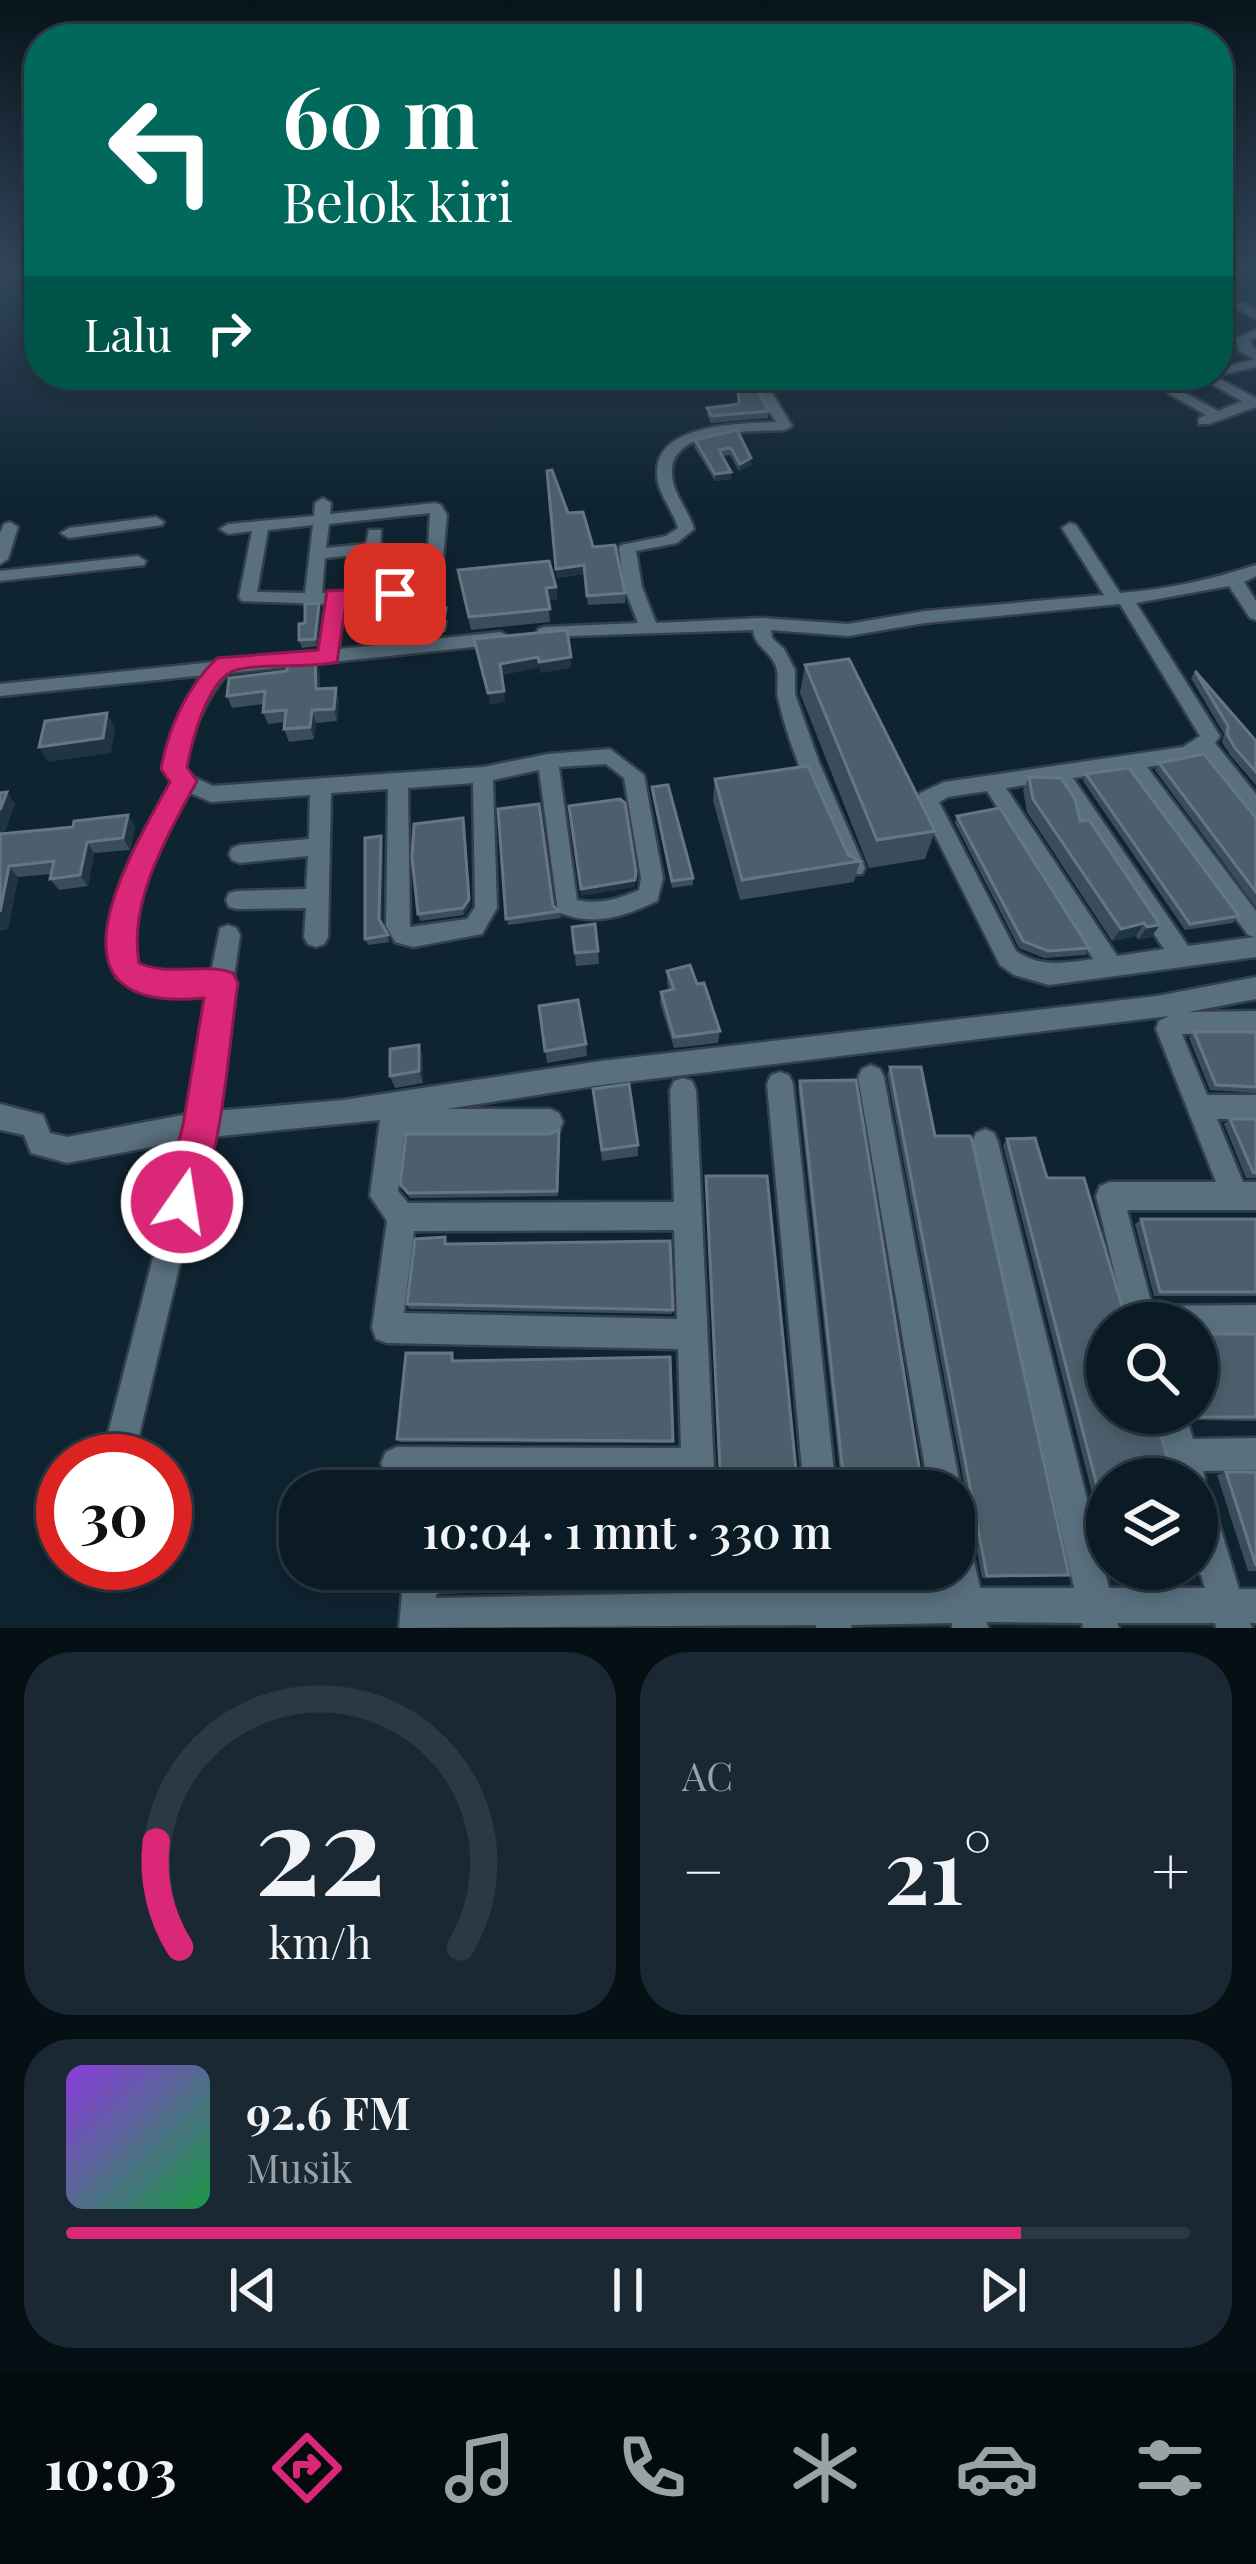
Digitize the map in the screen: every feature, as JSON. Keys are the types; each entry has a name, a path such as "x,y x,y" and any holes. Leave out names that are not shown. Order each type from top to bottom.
{"street":[{"path":"648,626 632,587 627,548 671,540 686,529 663,472 666,453 674,443 715,432 784,426 763,390"},
{"path":"1175,393 1211,418 1254,403"},
{"path":"228,529 323,512 430,507 437,510 434,586 424,592 370,596 248,597 261,526"},
{"path":"313,596 323,512"},
{"path":"62,571 70,525 156,522"},
{"path":"0,559 10,526"},
{"path":"1070,528 1210,736 1205,745 1187,754 944,790 927,799 1008,958 1022,968 1049,976 1256,947"},
{"path":"319,554 374,540 370,596"},
{"path":"0,576 138,560"},
{"path":"0,690 226,664 648,626 682,630 761,624 848,630 925,617 1121,600 1234,580 1256,569"},
{"path":"1234,580 1256,614"},
{"path":"328,657 335,596"},
{"path":"761,624 763,640 778,653 786,670 786,694 809,762 854,868"},
{"path":"226,664 203,685 177,753 174,769 184,781 211,794 483,775 548,761 610,756 631,768 652,878 649,896 596,912 578,912 566,905 548,761"},
{"path":"1205,745 1256,809"},
{"path":"1132,762 1256,928"},
{"path":"1058,773 1182,957"},
{"path":"398,781 398,926 404,935 413,937 474,927 482,921 486,908 483,775"},
{"path":"184,781 146,849 119,937 119,958 124,971 154,984 222,983"},
{"path":"992,783 1111,967"},
{"path":"316,937 321,786"},
{"path":"240,854 319,847"},
{"path":"237,900 319,898"},
{"path":"124,1434 200,1125 228,935"},
{"path":"0,1117 34,1124 40,1144 50,1149 200,1125 343,1113 601,1072 1157,1007 1256,988"},
{"path":"1136,1302 1108,1199 1246,1196 1200,1107 1168,1029 1178,1023 1256,1022"},
{"path":"871,1077 941,1470"},
{"path":"780,1084 818,1470"},
{"path":"682,1090 698,1470"},
{"path":"1200,1107 1256,1107"},
{"path":"550,1122 392,1122 384,1196 402,1217 387,1328 692,1334"},
{"path":"985,1142 1099,1617"},
{"path":"402,1217 688,1216"},
{"path":"1218,1321 1256,1320"},
{"path":"1218,1461 1256,1454"},
{"path":"419,1590 416,1622 661,1621 704,1612 833,1618 1239,1613 1218,1558"},
{"path":"703,1590 704,1612"}],"building":[{"path":"738,390 757,390 769,411 712,416 707,408 739,404"},
{"path":"737,430 751,458 740,464 731,448 719,450 731,472 715,474 695,440"},
{"path":"552,470 568,513 583,512 593,547 615,545 625,593 587,596 584,565 556,569 547,471"},
{"path":"549,561 556,587 546,588 550,609 469,617 458,570"},
{"path":"319,603 315,639 299,640 305,604"},
{"path":"412,608 446,608 444,620 407,624"},
{"path":"567,630 571,657 500,664 504,691 488,693 474,639"},
{"path":"315,655 316,689 336,688 334,709 312,710 310,727 284,729 286,710 263,712 265,691 227,696 229,678 287,671 287,660"},
{"path":"849,659 935,831 877,840 805,665"},
{"path":"1195,671 1256,741 1256,772 1235,748 1228,726"},
{"path":"107,713 103,738 39,747 45,721"},
{"path":"1204,754 1256,818 1256,892 1159,763"},
{"path":"808,766 848,855 860,861 742,880 715,779"},
{"path":"1129,768 1239,916 1190,924 1086,774"},
{"path":"1029,777 1061,778 1075,799 1080,821 1089,820 1160,925 1144,923 1121,929 1033,799"},
{"path":"668,785 693,878 672,881 652,787"},
{"path":"620,799 625,803 635,880 581,889 569,806"},
{"path":"539,804 553,906 560,911 506,919 498,809"},
{"path":"1000,808 1089,948 1048,951 1023,941 957,816"},
{"path":"128,815 123,838 87,842 80,875 50,879 54,861 9,866 0,912 0,834 73,827 74,821"},
{"path":"463,818 469,899 463,908 418,914 414,824"},
{"path":"381,836 379,919 388,935 365,939 365,838"},
{"path":"595,924 598,951 575,953 572,927"},
{"path":"690,965 697,984 704,983 720,1031 674,1037 661,992 674,989 667,971"},
{"path":"578,1000 586,1044 545,1051 539,1006"},
{"path":"1194,1032 1256,1032 1256,1087 1216,1085"},
{"path":"419,1045 419,1071 390,1076 390,1049"},
{"path":"890,1067 921,1067 935,1136 970,1136 972,1140 1069,1575 987,1576 975,1513 975,1470 967,1470"},
{"path":"856,1080 920,1470 843,1470 800,1081"},
{"path":"629,1084 638,1145 602,1150 593,1089"},
{"path":"1230,1119 1256,1119 1256,1173 1253,1172"},
{"path":"559,1130 557,1191 408,1193 400,1184 406,1134 549,1134"},
{"path":"1035,1138 1047,1178 1084,1178 1121,1302 1086,1302 1086,1434 1160,1434 1168,1458 1090,1458 1007,1139"},
{"path":"706,1176 767,1176 796,1470 720,1470"},
{"path":"1141,1219 1256,1219 1256,1292 1160,1292"},
{"path":"445,1237 445,1244 670,1241 673,1310 407,1304 415,1239"},
{"path":"1218,1334 1256,1334 1256,1417 1218,1417"},
{"path":"406,1353 452,1353 452,1361 670,1357 673,1441 397,1439"},
{"path":"1226,1472 1256,1472 1256,1566"},
{"path":"437,1590 508,1590 508,1591"}],"route":[{"path":"182,1202 200,1125 222,983 197,987 154,984 124,971 119,958 119,937 146,849 184,781 174,769 177,753 203,685 226,664 328,657 335,596 395,594"}]}
